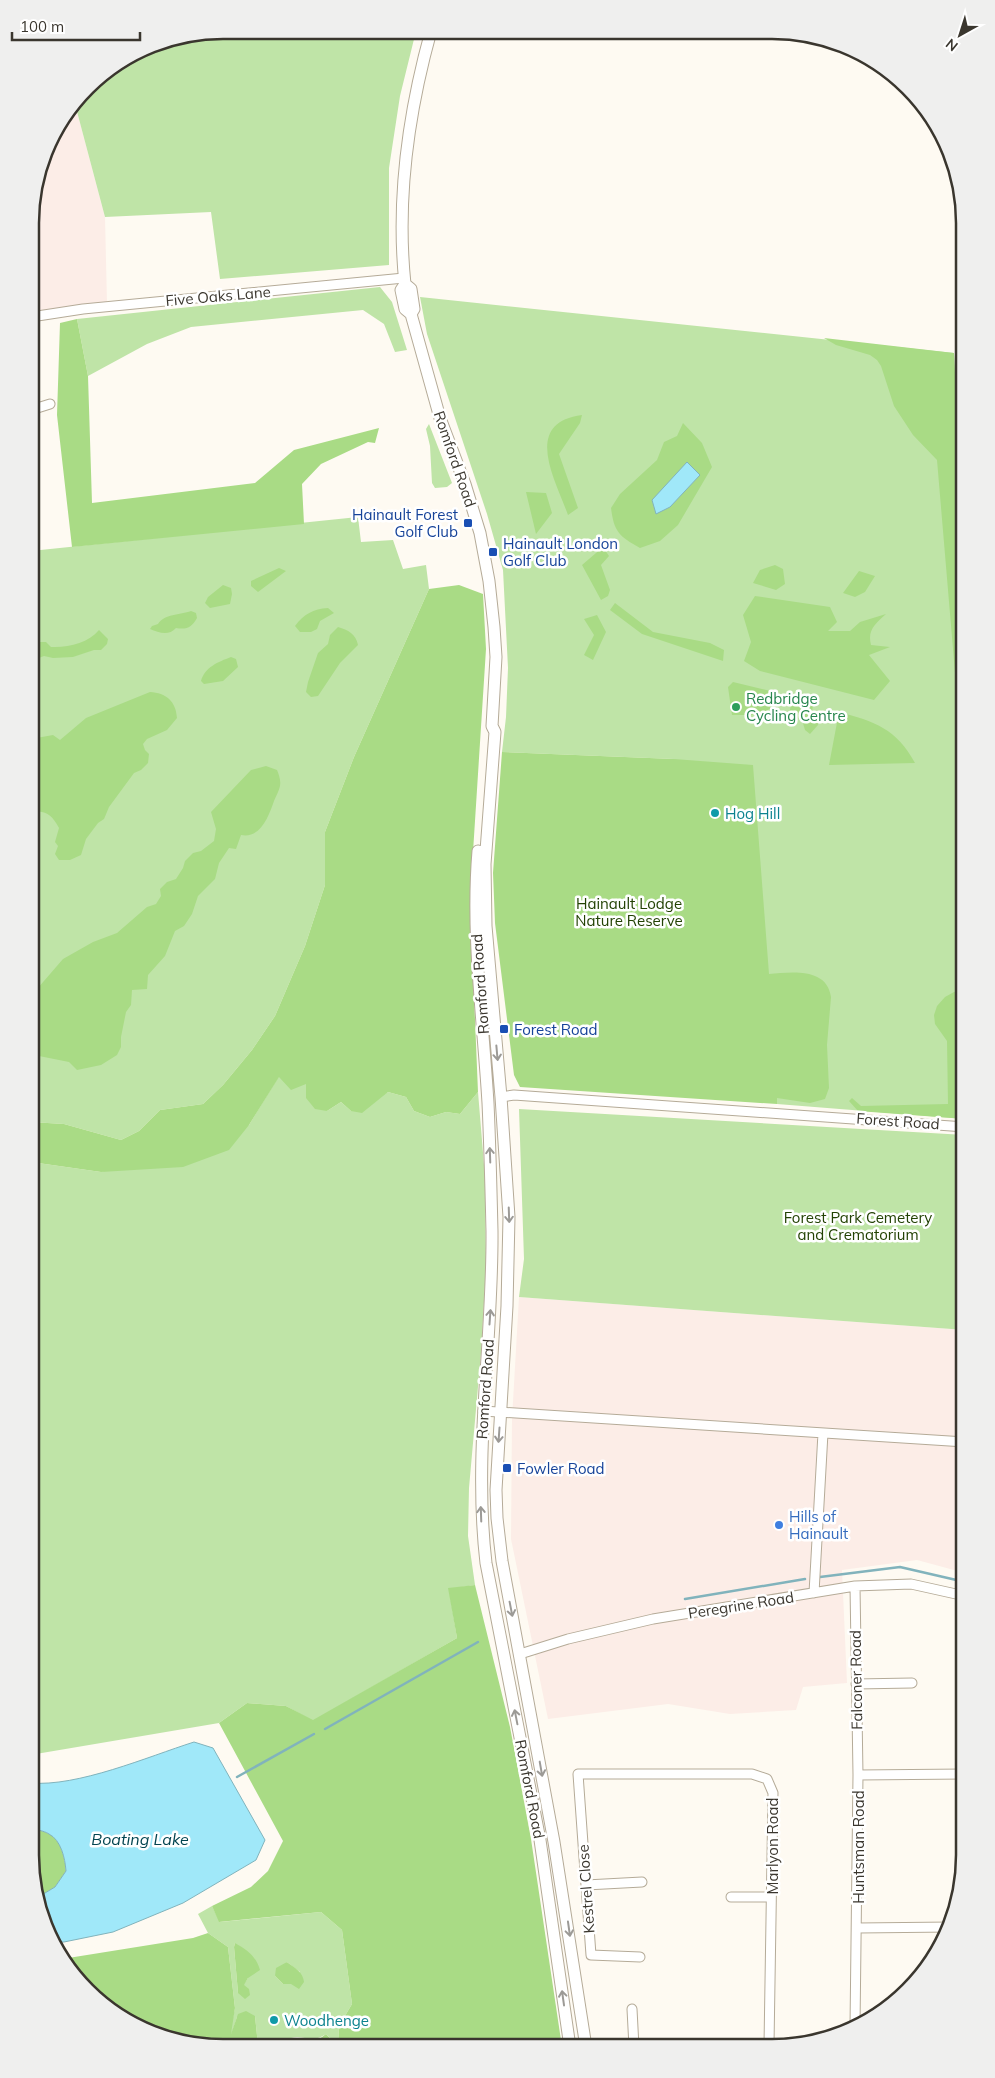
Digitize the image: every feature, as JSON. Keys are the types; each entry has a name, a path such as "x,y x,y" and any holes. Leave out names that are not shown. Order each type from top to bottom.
{"main road":[{"name":"Romford Road","path":"429,39 406,143 402,188 405,281 401,291 405,310 411,314 440,418 465,484 480,533 493,618 496,657 492,726 495,732 485,864 486,926 510,1217 508,1306 496,1482 497,1518 502,1562 567,1918 585,2039"},
{"name":"Romford Road","path":"492,726 489,729 477,864 476,926 488,1103 492,1231 492,1286 483,1410 481,1497 486,1563 540,1840 569,2039"}],"street":[{"name":"Five Oaks Lane","path":"39,316 83,309 405,281"},
{"path":"39,407 50,404"},
{"name":"Forest Road","path":"501,1097 514,1095 956,1125"},
{"path":"483,1410 956,1441"},
{"path":"814,1593 823,1433"},
{"name":"Peregrine Road","path":"520,1654 570,1639 653,1619 855,1586 911,1584 956,1594"},
{"name":"Falconer Road","path":"855,1586 858,1775"},
{"path":"856,1684 912,1683"},
{"name":"Kestrel Close","path":"578,1774 591,1954 640,1957"},
{"name":"Marlyon Road","path":"578,1774 752,1774 768,1779 773,1792 770,2039"},
{"name":"Huntsman Road","path":"855,2019 858,1928 858,1775 956,1774"},
{"path":"586,1886 642,1882"},
{"path":"731,1897 771,1897"},
{"path":"858,1928 941,1927"},
{"path":"632,2009 634,2039"}],"shaded area":[{"path":"77,111 105,217 107,303 39,313 39,210 42,186 48,163 63,130"},
{"path":"519,1297 956,1329 956,1571 917,1560 842,1570 847,1683 803,1687 796,1710 730,1714 668,1704 548,1719 511,1539 512,1419"}],"green space":[{"path":"414,39 400,96 389,168 389,265 220,279 211,212 105,217 77,111 92,92 130,63 163,48 198,40"},
{"path":"380,287 392,302 407,350 395,352 384,324 363,310 191,327 147,344 88,376 77,319"},
{"name":"Redbridge Cycling Centre","path":"420,297 954,353 956,392 956,1118 777,1104 777,1085 674,759 502,752 508,668 503,570 487,514 427,334"},
{"path":"77,319 88,376 92,503 255,483 294,450 379,428 375,443 368,442 321,464 302,484 304,524 72,547 57,415 60,323"},
{"path":"824,338 954,353 956,392 956,684 937,460 913,435 894,406 881,366 877,360 870,355 836,345"},
{"path":"582,415 580,423 559,454 578,508 568,515 551,470 548,441 553,429 564,420"},
{"path":"683,423 702,443 712,467 678,525 660,541 640,548 619,533 614,523 611,508 620,494 657,460 664,442 677,436","holes":["677,475 700,475 670,507 663,510 652,500"]},
{"path":"429,424 452,483 447,487 435,488 432,483 430,446 426,429"},
{"path":"526,492 546,493 552,513 536,534"},
{"path":"358,517 361,542 393,540 403,569 426,565 429,589 354,757 325,832 325,885 305,946 275,1016 252,1050 223,1085 203,1104 160,1110 139,1131 121,1140 64,1124 39,1122 39,550"},
{"path":"603,547 609,556 601,565 610,590 608,596 601,600 582,565"},
{"path":"775,565 783,569 785,584 776,590 753,583 760,570"},
{"path":"279,568 286,571 258,592 251,586 251,581"},
{"path":"859,571 875,576 865,592 855,597 843,593"},
{"path":"223,585 231,588 230,604 210,608 205,603 208,597"},
{"path":"459,585 483,594 486,649 470,899 478,1092 460,1114 446,1112 430,1117 414,1111 406,1097 388,1092 362,1113 351,1111 341,1102 327,1111 315,1109 306,1098 306,1084 291,1090 279,1077 249,1125 229,1150 183,1167 101,1172 39,1163 39,1122 64,1124 121,1140 139,1131 160,1110 203,1104 223,1085 252,1050 275,1016 305,946 325,885 325,832 354,757 429,589"},
{"path":"755,596 830,607 837,622 828,631 850,631 860,622 886,614 873,627 870,640 871,645 890,647 869,655 890,681 874,700 760,671 744,661 751,642 743,615"},
{"path":"615,603 653,632 710,643 724,650 723,661 642,634 610,610"},
{"path":"328,608 334,613 320,621 317,629 311,632 300,632 295,626 309,613"},
{"path":"191,611 196,613 197,618 189,627 183,629 176,628 167,633 160,633 150,629 164,618"},
{"path":"597,615 606,632 593,660 584,655 594,635 584,619"},
{"path":"338,627 351,633 358,645 340,663 318,696 311,697 306,692 318,653 328,644 330,635"},
{"path":"99,630 108,639 107,644 101,650 94,650 73,657 53,658 44,656 39,658 39,642 46,642 51,647 64,647 94,635"},
{"path":"231,657 236,659 238,667 223,681 204,684 201,681 209,669"},
{"path":"733,682 775,692 777,700 769,710 758,714 732,715 728,687"},
{"path":"150,692 161,694 169,699 175,707 177,718 167,730 147,739 143,744 149,754 148,763 141,770 134,773 109,807 104,819 98,823 86,839 81,855 70,860 59,860 55,854 58,846 55,842 59,828 48,814 39,812 39,738 53,735 60,740 86,718"},
{"path":"805,700 813,705 811,717 819,718 818,725 810,734 805,730 802,720 789,715 791,704"},
{"path":"839,712 874,723 892,734 908,751 915,763 829,765"},
{"name":"Hainault Lodge Nature Reserve","path":"502,752 674,759 753,765 769,974 797,972 807,974 823,980 828,987 831,997 827,1045 829,1088 825,1099 810,1103 777,1098 777,1104 520,1087 514,1075 495,923 493,873"},
{"path":"266,766 277,770 279,776 279,790 267,819 259,830 248,835 241,835 236,849 229,848 219,863 215,879 198,896 192,914 184,926 175,931 165,956 148,975 147,989 132,990 131,1005 126,1012 121,1047 117,1055 101,1065 77,1070 69,1062 39,1056 39,987 63,959 93,942 117,933 147,907 156,904 161,896 160,889 167,882 176,879 185,861 193,853 201,851 214,841 216,829 211,812 251,770"},
{"path":"956,991 956,1118 858,1111 849,1101 852,1098 861,1106 948,1104 947,1041 935,1024 934,1015 937,1006 945,997"},
{"path":"279,1076 306,1083 327,1111 341,1102 351,1111 388,1092 406,1097 414,1111 430,1117 446,1112 460,1114 478,1092 485,1177 486,1268 481,1353 469,1488 468,1536 475,1585 449,1589 457,1638 313,1721 286,1706 247,1703 219,1723 39,1753 39,1163 101,1172 249,1125"},
{"name":"Forest Park Cemetery and Crematorium","path":"519,1109 956,1134 956,1329 519,1297 524,1259"},
{"path":"475,1585 510,1727 531,1839 561,2039 338,2039 339,2026 352,2004 342,1930 321,1912 219,1922 212,1906 251,1887 268,1871 283,1841 219,1723 247,1703 286,1706 313,1720 457,1638 448,1588"},
{"path":"39,1830 57,1840 62,1850 66,1871 55,1887 43,1894 39,1868"},
{"path":"212,1906 220,1922 321,1912 342,1930 352,2004 339,2026 338,2039 331,2039 326,2034 312,2039 296,2037 287,2039 257,2039 255,2016 237,2017 231,2036 235,2008 228,1947 208,1933 198,1914","holes":["235,1943 248,1978 238,1993","287,1962 300,1972 291,1984 283,1984 275,1976"]},
{"path":"208,1933 228,1947 235,2008 231,2034 238,2014 246,2011 255,2016 257,2039 198,2038 163,2030 130,2015 101,1994 84,1977 70,1958 193,1938"},
{"path":"235,1943 250,1954 260,1970 248,1978 244,1985 249,1989 250,1995 245,1999 238,1993"},
{"path":"287,1962 302,1975 304,1982 299,1989 291,1984 283,1984 275,1976 276,1968"},
{"path":"326,2034 331,2039 319,2039"}],"water":[{"path":"687,462 700,475 670,507 656,514 652,500"},
{"name":"Boating Lake","path":"194,1742 213,1748 265,1840 256,1860 183,1903 113,1932 60,1942 48,1915 43,1894 55,1887 66,1871 62,1850 57,1840 39,1830 39,1783 91,1776"}],"waterway":[{"path":"820,1577 900,1567 956,1580"},
{"path":"685,1599 805,1579"},
{"path":"325,1729 478,1642"},
{"path":"237,1777 314,1734"}],"place":[{"name":"Hainault Forest Golf Club","path":"468,523"},
{"name":"Hainault London Golf Club","path":"493,552"},
{"name":"Redbridge Cycling Centre","path":"736,707"},
{"name":"Hog Hill","path":"715,813"},
{"name":"Forest Road","path":"504,1029"},
{"name":"Fowler Road","path":"507,1468"},
{"name":"Hills of Hainault","path":"779,1525"},
{"name":"Woodhenge","path":"274,2020"}]}
